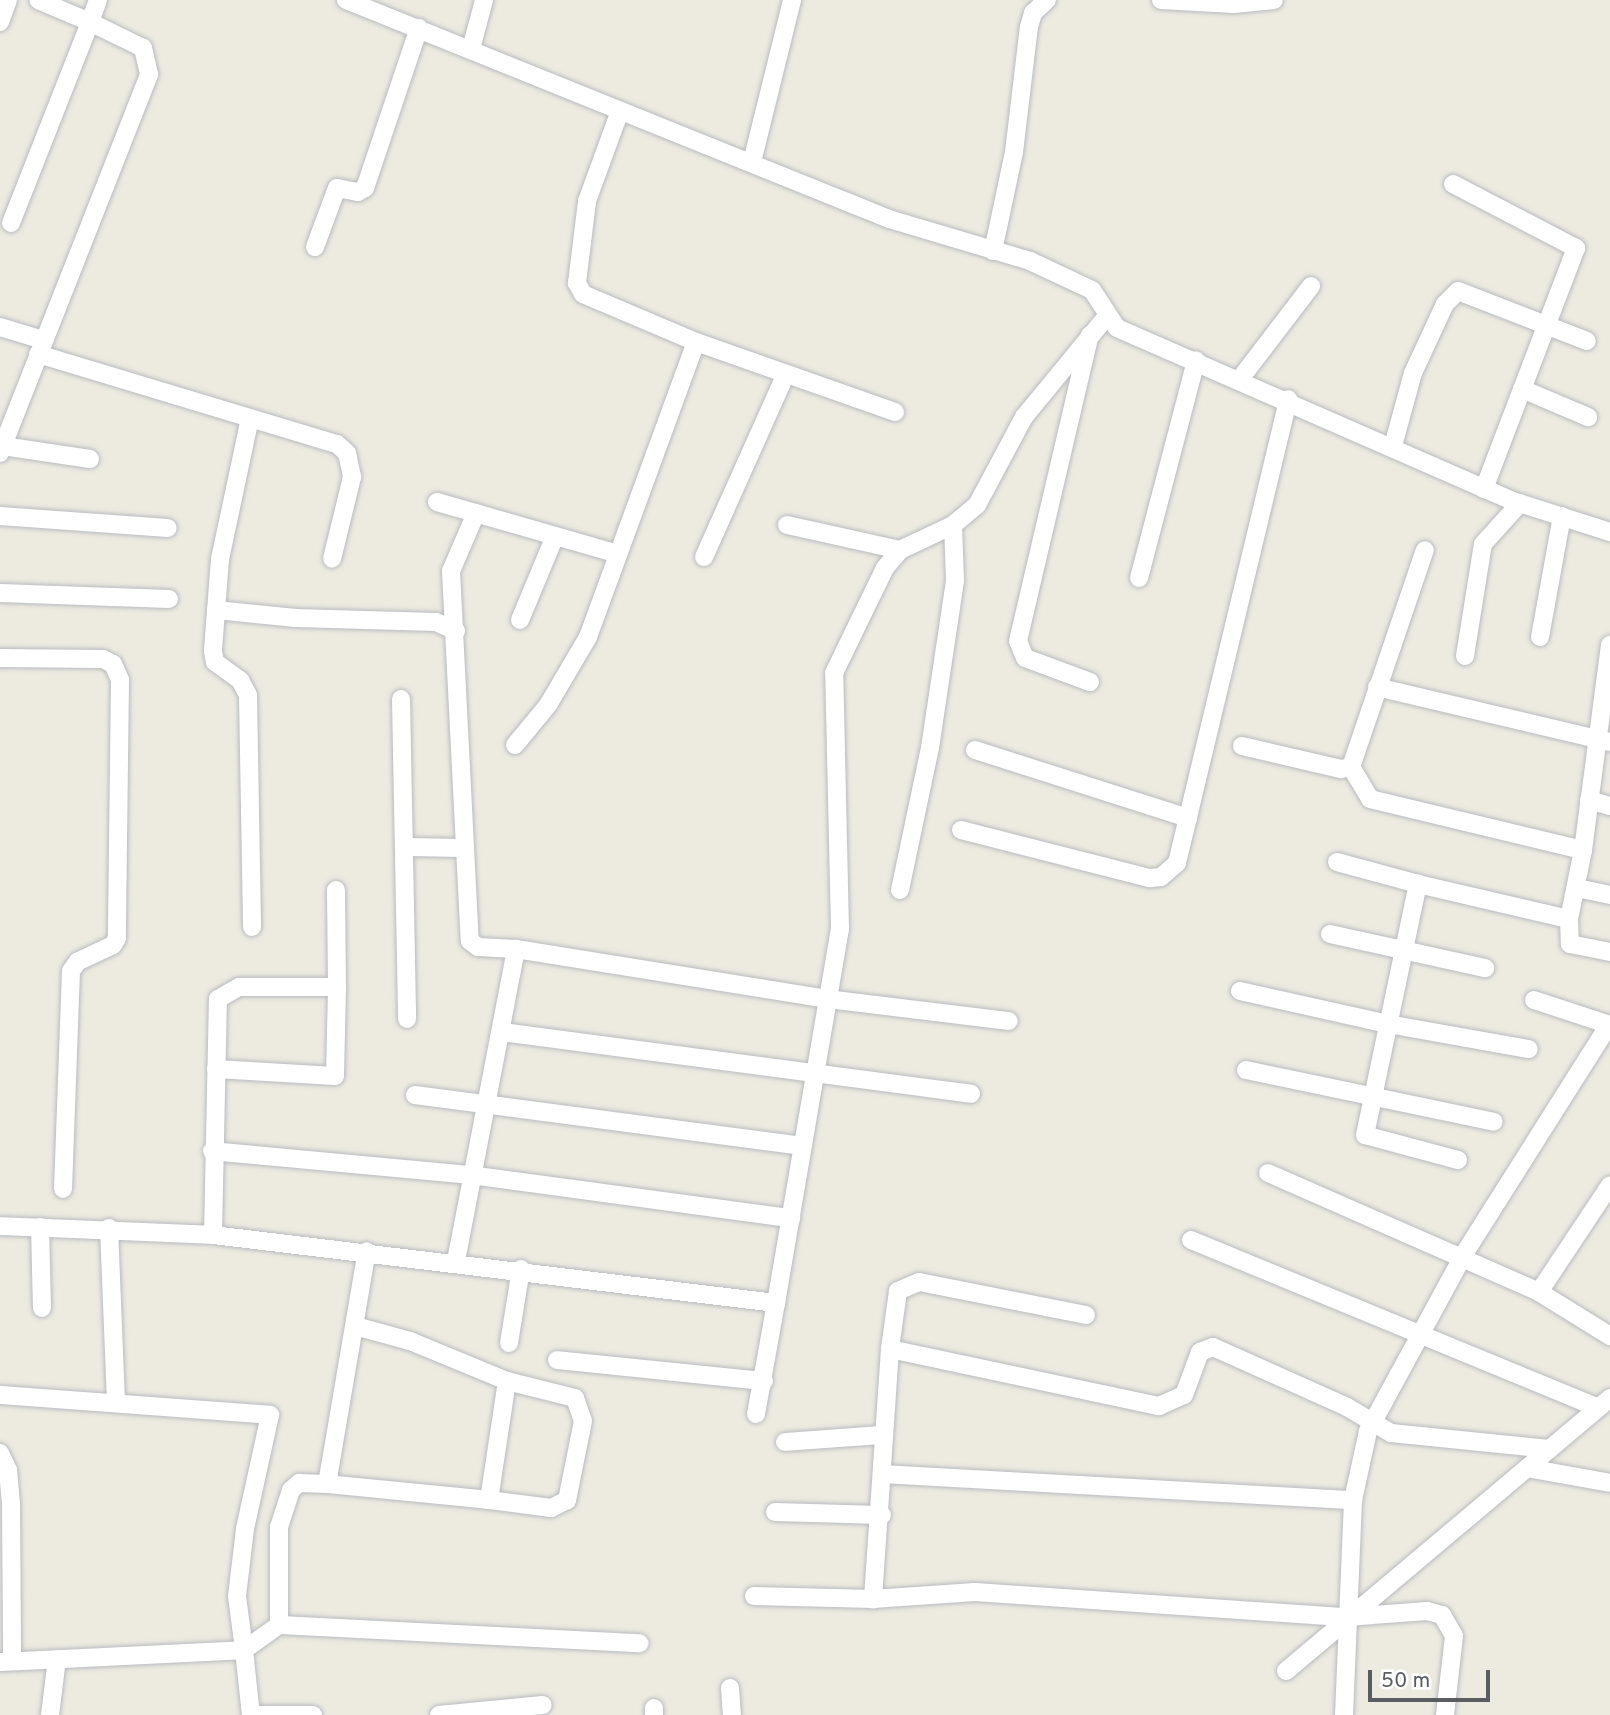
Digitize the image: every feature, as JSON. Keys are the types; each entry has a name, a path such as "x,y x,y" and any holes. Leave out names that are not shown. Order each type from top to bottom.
{"street":[{"path":"0,22 8,0"},
{"path":"38,0 143,48 149,74 1,450 90,459"},
{"path":"12,223 98,0"},
{"path":"345,0 889,219 1030,261 1092,290 1106,317 1117,328 1288,399 1484,489 1610,532"},
{"path":"471,49 484,0"},
{"path":"752,162 792,0"},
{"path":"993,251 1014,152 1029,27 1033,13 1047,0"},
{"path":"1161,0 1234,4 1274,0"},
{"path":"315,247 337,188 358,192 365,188 419,28"},
{"path":"620,111 587,201 577,283 583,294 785,376 895,412"},
{"path":"1453,184 1576,248 1484,489"},
{"path":"1240,379 1311,286"},
{"path":"1393,446 1413,373 1451,295 1465,292 1587,341"},
{"path":"757,1414 840,929 834,673 885,568 901,550 953,525 990,487 1024,417 1106,317"},
{"path":"0,327 41,347 250,418 337,444 347,453 352,477 332,559"},
{"path":"1090,334 1018,641 1025,658 1090,682"},
{"path":"515,745 569,673 588,636 696,342"},
{"path":"1139,578 1196,360"},
{"path":"704,557 785,376"},
{"path":"1522,388 1588,417"},
{"path":"961,830 1150,878 1161,877 1177,863 1288,399"},
{"path":"250,418 222,549 216,610 215,662 240,680 248,695 252,927"},
{"path":"437,502 618,554"},
{"path":"1465,656 1483,544 1520,503"},
{"path":"476,513 451,571 457,631 470,942 478,947 516,949 827,999 1009,1021"},
{"path":"0,516 168,528"},
{"path":"1540,637 1562,516"},
{"path":"787,525 901,550"},
{"path":"900,890 930,748 955,581 953,525"},
{"path":"520,620 555,536"},
{"path":"1242,746 1342,769 1351,767 1360,751 1377,687 1425,550"},
{"path":"0,593 169,599"},
{"path":"216,610 296,618 425,621 457,631"},
{"path":"1610,645 1603,740 1569,919 1570,944 1610,952"},
{"path":"0,658 103,659 113,664 120,680 117,938 113,945 78,961 71,971 63,1189"},
{"path":"1377,687 1603,740"},
{"path":"401,699 407,1019"},
{"path":"975,750 1188,818"},
{"path":"1351,767 1370,799 1583,849"},
{"path":"1590,800 1610,806"},
{"path":"405,848 465,848"},
{"path":"1336,862 1569,919"},
{"path":"1418,884 1407,951 1388,1024 1366,1138 1458,1160"},
{"path":"1577,887 1610,895"},
{"path":"216,1069 335,1076 336,890"},
{"path":"1330,934 1485,968"},
{"path":"456,1261 471,1175 489,1104 516,949"},
{"path":"213,1235 212,1151 218,999 225,992 239,987 337,987"},
{"path":"1240,991 1388,1024 1529,1049"},
{"path":"1344,1715 1346,1617 1353,1500 1360,1454 1373,1423 1423,1336 1461,1259 1610,1025 1534,1000"},
{"path":"502,1032 971,1094"},
{"path":"1245,1070 1373,1094 1494,1122"},
{"path":"415,1095 803,1146"},
{"path":"212,1151 471,1175 791,1218"},
{"path":"1268,1173 1539,1292 1610,1336"},
{"path":"1539,1292 1610,1185"},
{"path":"0,1226 109,1228 213,1235 456,1261 776,1303"},
{"path":"40,1227 42,1308"},
{"path":"109,1228 116,1402"},
{"path":"1191,1240 1423,1336 1607,1401"},
{"path":"327,1484 368,1251"},
{"path":"509,1343 521,1269"},
{"path":"873,1599 881,1516 883,1435 898,1291 910,1283 1086,1315"},
{"path":"279,1625 279,1527 288,1498 299,1483 561,1506 567,1500 583,1421 582,1409 565,1393 508,1381 411,1341 355,1326"},
{"path":"890,1349 1159,1406 1184,1395 1200,1352 1213,1347 1326,1396 1401,1436 1549,1449"},
{"path":"557,1360 764,1381"},
{"path":"489,1500 508,1381"},
{"path":"0,1395 270,1415 245,1529 237,1596 244,1650 262,1715 313,1715"},
{"path":"1286,1671 1346,1617 1607,1401"},
{"path":"785,1442 883,1435"},
{"path":"0,1453 8,1470 11,1503 6,1662 244,1650 279,1625 640,1643"},
{"path":"1527,1468 1610,1483"},
{"path":"882,1474 1353,1500"},
{"path":"775,1512 881,1516"},
{"path":"754,1596 873,1599 975,1592 1346,1617 1427,1611 1442,1615 1454,1636 1445,1715"},
{"path":"50,1715 57,1659"},
{"path":"730,1688 732,1715"},
{"path":"439,1715 543,1705"}]}
